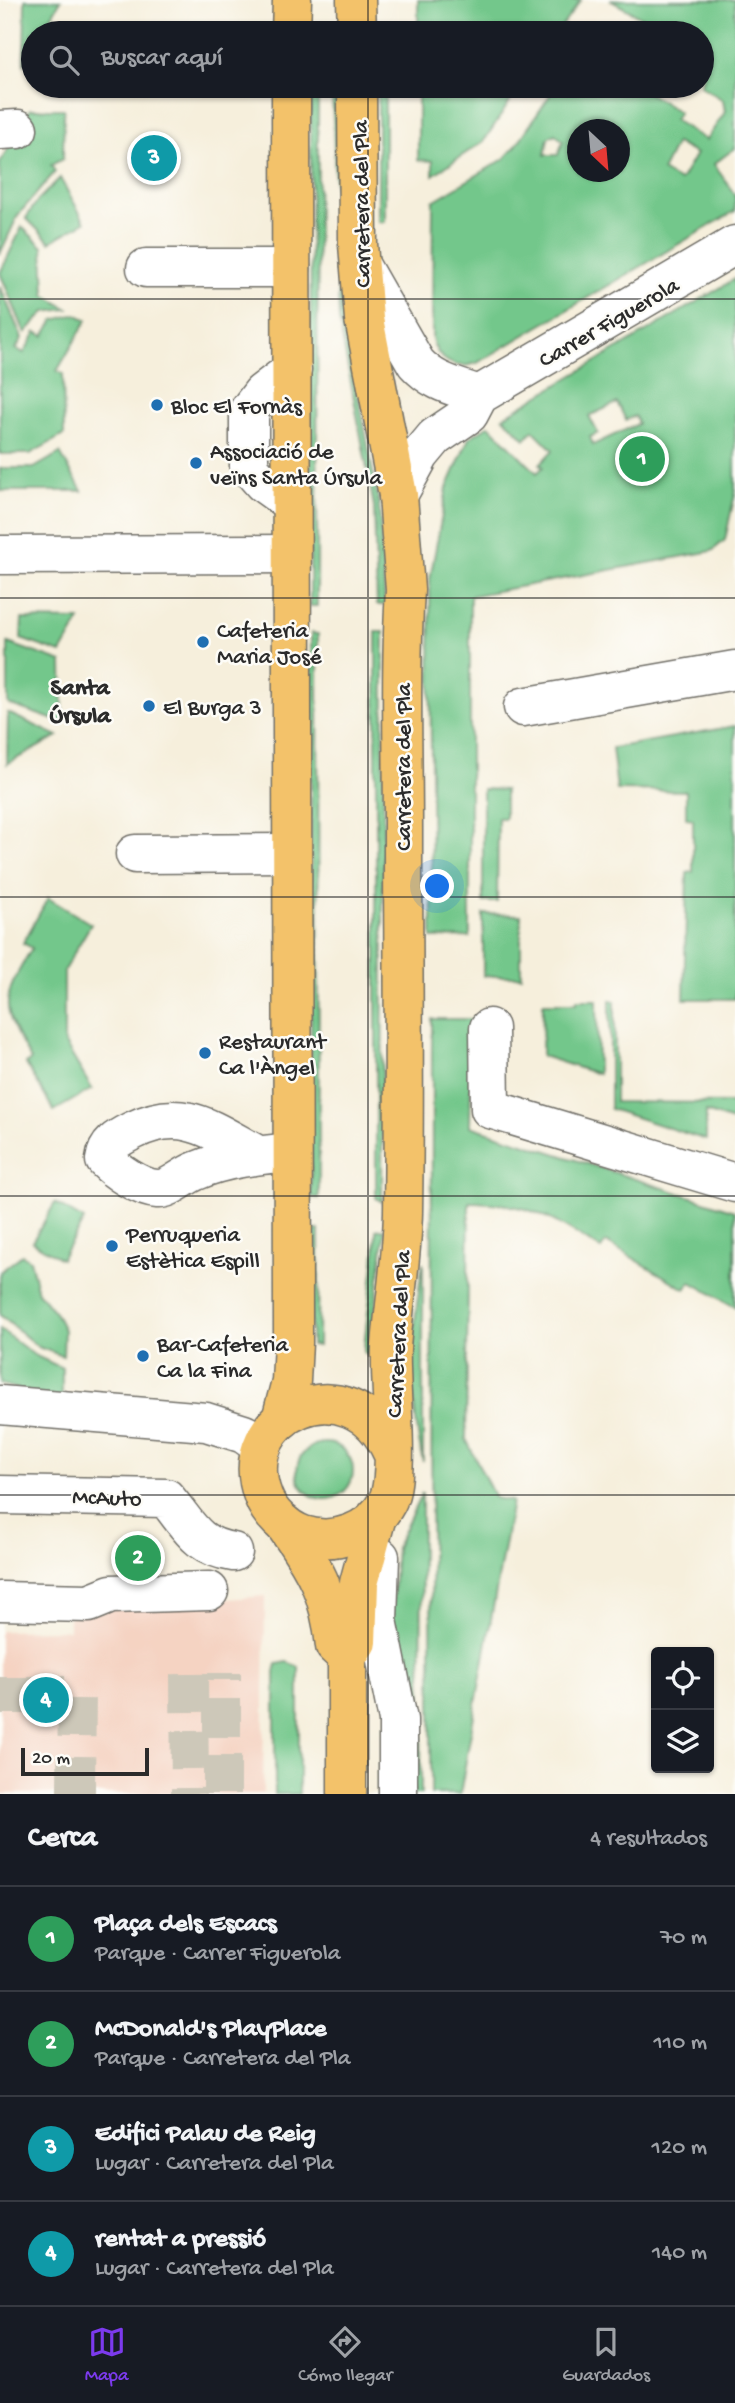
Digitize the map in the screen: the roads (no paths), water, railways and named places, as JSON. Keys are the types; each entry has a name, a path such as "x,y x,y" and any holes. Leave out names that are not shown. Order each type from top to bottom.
{"main road":[{"path":"291,21 292,0"},
{"path":"356,0 357,21"},
{"path":"291,98 292,853 274,1153 293,1343 291,1381 271,1433 258,1481 263,1498 284,1524 321,1580 333,1619 335,1646 348,1657 347,1794"},
{"name":"Carretera del Pla","path":"348,1657 357,1642 359,1583 382,1509 393,1486 391,1349 401,1257 403,1201 405,590 398,495 368,342 359,265 357,98"},
{"name":"Carretera del Pla","path":"271,1433 312,1404 346,1405 375,1423 392,1452"},
{"path":"284,1524 298,1534 332,1539 365,1527 382,1509"}],"street":[{"name":"Carrer Figuerola","path":"398,495 420,455 435,437 468,414 479,395 735,245"},
{"path":"359,265 404,347 428,377 479,395"},
{"path":"146,268 291,268"},
{"path":"0,555 291,554"},
{"path":"523,707 735,670"},
{"path":"135,854 292,853"},
{"path":"489,1028 491,1109 735,1183"},
{"path":"0,1405 205,1422 244,1434 271,1433"},
{"name":"McAuto","path":"0,1495 166,1498 196,1538 214,1549 233,1552"},
{"path":"382,1509 377,1596 382,1643 398,1720 398,1794"},
{"path":"0,1601 89,1603 111,1594 209,1591"}],"tunnel":[{"path":"222,1673 222,1794"},
{"path":"189,1674 190,1794"},
{"path":"46,1676 46,1713"},
{"path":"16,1677 16,1714"},
{"path":"76,1794 77,1687"}],"place":[{"name":"Edifici Palau de Reig","path":"154,158"},
{"name":"Bloc El Fornàs","path":"157,405"},
{"name":"Plaça dels Escacs","path":"642,459"},
{"name":"Associació de veïns Santa Úrsula","path":"196,463"},
{"name":"Cafeteria Maria José","path":"203,642"},
{"name":"El Burga 3","path":"149,706"},
{"name":"Restaurant Ca l'Àngel","path":"205,1053"},
{"name":"Perruqueria Estètica Espill","path":"112,1246"},
{"name":"Bar-Cafeteria Ca la Fina","path":"143,1356"},
{"name":"McDonald's PlayPlace","path":"138,1558"},
{"name":"rentat a pressió","path":"46,1700"}],"district":[{"name":"Santa Úrsula","path":"80,700"}]}
